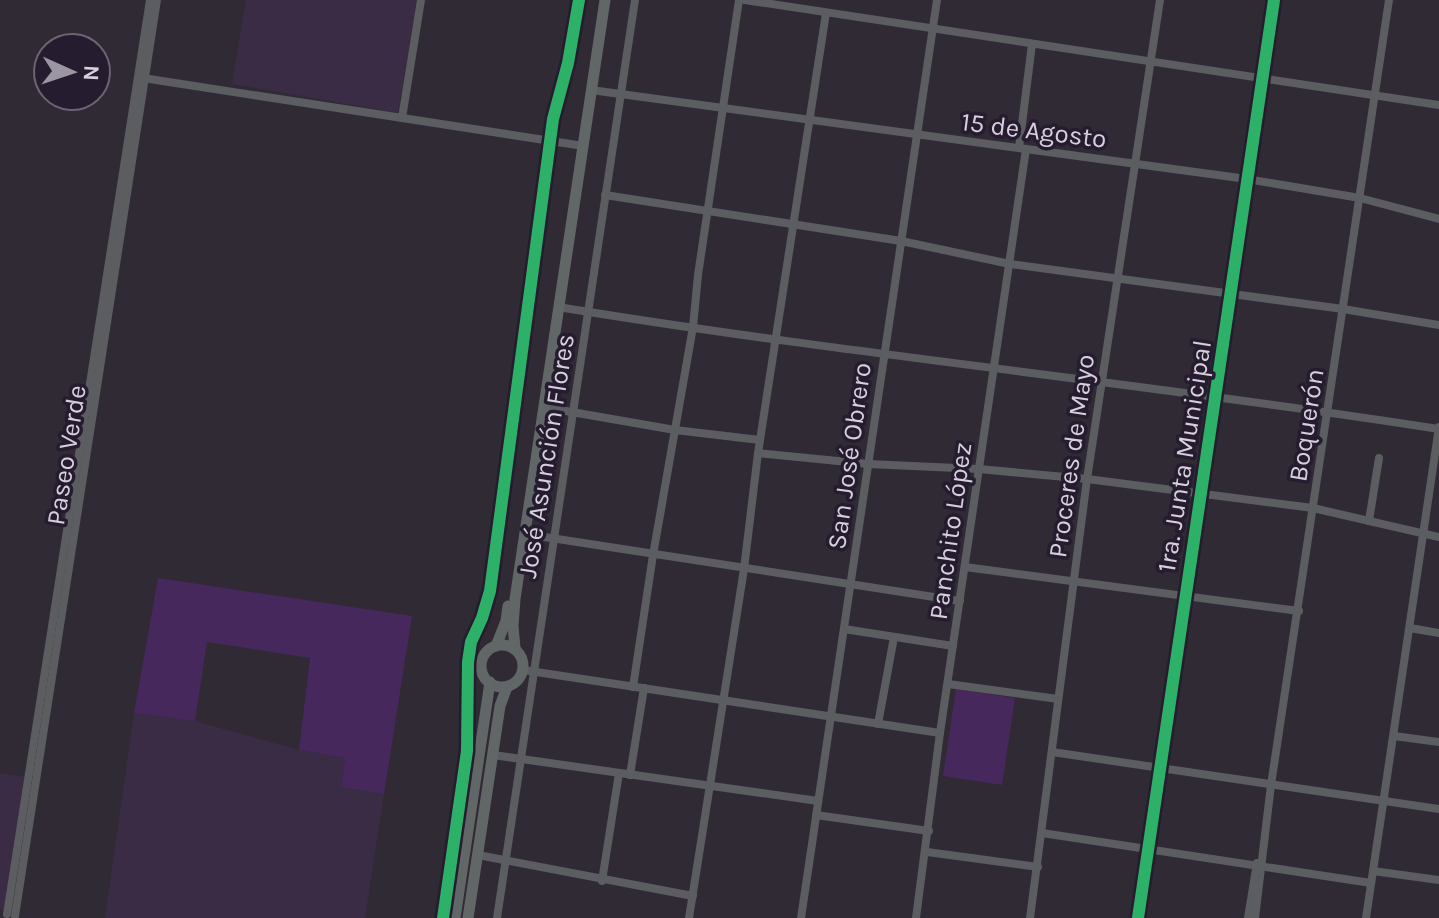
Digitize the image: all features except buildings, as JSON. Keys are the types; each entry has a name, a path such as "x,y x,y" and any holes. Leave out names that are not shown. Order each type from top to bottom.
{"highway":[{"path":"496,646 506,621 599,0"},
{"path":"515,648 515,599 605,0"},
{"path":"505,644 515,648 529,671 507,687 497,687 482,674 481,663 486,652 505,644"},
{"path":"455,918 490,682"},
{"path":"468,918 500,706 507,687"}],"street":[{"name":"Paseo Verde","path":"11,915 141,78 150,0"},
{"name":"Paseo Verde","path":"141,78 157,0"},
{"path":"402,118 421,0"},
{"path":"443,918 467,751 468,662 471,642 490,591 553,119 568,63 579,0"},
{"name":"José Asunción Flores","path":"497,918 521,759 529,671 554,539 635,0"},
{"path":"633,687 693,327 723,109 742,0 1439,105"},
{"name":"San José Obrero","path":"801,918 937,0"},
{"name":"Proceres de Mayo","path":"1030,918 1087,479 1160,0"},
{"name":"1ra. Junta Municipal","path":"1138,918 1274,0"},
{"name":"Boquerón","path":"1248,918 1261,856 1299,611 1389,0"},
{"path":"689,918 826,13"},
{"name":"Panchito López","path":"916,918 927,852 940,733 1010,264 1032,44"},
{"path":"141,78 577,145"},
{"name":"15 de Agosto","path":"591,90 1247,179 1360,198 1439,219"},
{"path":"605,195 901,241 1010,264 1439,325"},
{"path":"558,307 776,340 1215,395 1439,428 1366,918"},
{"path":"543,407 675,430 760,440"},
{"path":"758,453 868,464 979,469 1201,493 1313,508 1439,537"},
{"path":"1369,521 1379,458"},
{"path":"525,534 960,601"},
{"path":"965,567 1299,611"},
{"path":"1410,628 1439,633"},
{"path":"844,629 953,646"},
{"path":"878,724 894,637"},
{"path":"468,662 481,663"},
{"path":"529,671 940,733"},
{"path":"948,684 1058,699"},
{"path":"630,775 644,688"},
{"path":"1394,736 1439,742"},
{"path":"1052,752 1439,809"},
{"path":"493,755 818,801"},
{"path":"602,881 619,773"},
{"path":"816,815 929,831"},
{"path":"1042,833 1371,883"},
{"path":"927,852 1038,867"},
{"path":"478,855 693,896"},
{"name":"Boquerón","path":"1255,918 1259,866"},
{"path":"1373,871 1439,880"}],"shaded area":[{"path":"246,0 417,0 398,113 232,84"},
{"path":"158,578 412,616 384,794 341,787 345,758 299,750 310,658 207,642 195,721 134,713"},
{"path":"956,689 1015,698 1002,785 943,776"},
{"path":"134,713 195,721 299,750 345,758 341,787 384,794 365,918 105,918"},
{"path":"0,773 27,777 6,910 0,909"}],"cycle path":[{"path":"443,918 467,751 468,662 471,642 490,591 553,119 568,63 579,0"},
{"path":"1138,918 1274,0"}]}
